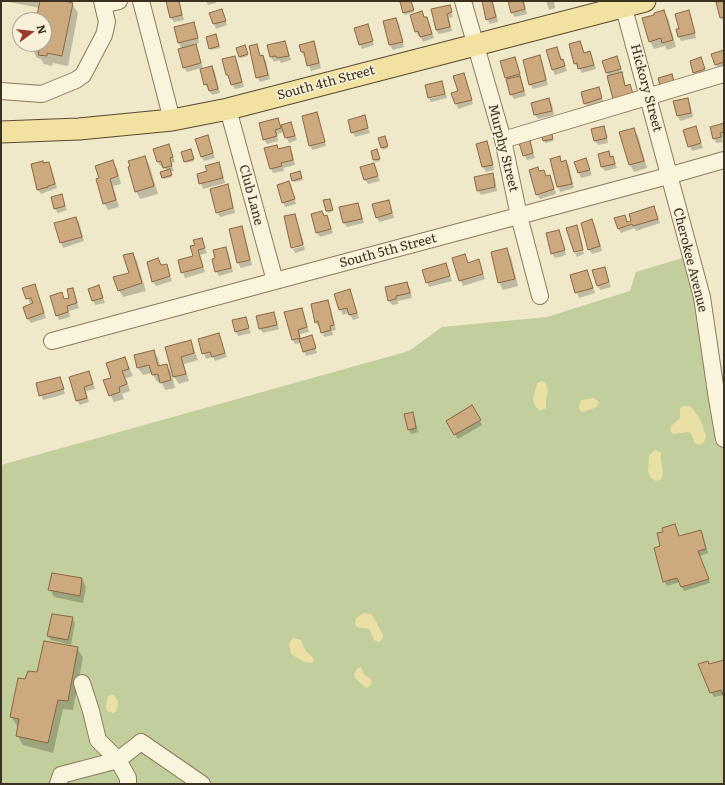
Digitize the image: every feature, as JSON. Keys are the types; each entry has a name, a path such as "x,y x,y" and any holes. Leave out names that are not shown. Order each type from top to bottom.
{"main road":[{"name":"South 4th Street","path":"1,132 79,129 172,120 228,109 623,4 646,1"}],"street":[{"path":"1,91 42,94 76,80 83,75 104,35 108,22 103,3 119,1"},
{"path":"141,1 172,120"},
{"name":"Murphy Street","path":"463,1 503,140 519,216 540,296"},
{"name":"Hickory Street","path":"623,4 668,176"},
{"path":"503,140 724,74"},
{"name":"Club Lane","path":"228,109 275,280"},
{"name":"South 5th Street","path":"52,341 724,160"},
{"name":"Cherokee Avenue","path":"668,176 702,297 724,439"},
{"path":"82,683 98,740 118,760 128,778 128,784"},
{"path":"60,779 118,760 141,742 202,784"}],"green space":[{"path":"686,257 699,313 724,456 724,784 1,784 1,465 409,351 442,327 547,317 630,291 636,272"}],"sand":[{"path":"542,381 546,383 548,392 546,397 546,408 540,411 535,406 533,399 537,383"},
{"path":"594,398 599,402 597,407 583,412 580,411 579,406 581,400"},
{"path":"683,406 689,406 693,409 701,421 706,436 704,442 700,445 695,444 692,435 689,432 673,434 670,430 671,426 680,418 680,408"},
{"path":"656,450 661,453 663,473 662,479 656,481 651,478 648,472 649,456"},
{"path":"364,613 371,614 373,616 383,635 381,641 378,642 374,640 370,630 366,628 359,628 355,625 356,618"},
{"path":"293,638 301,640 305,650 313,658 313,662 304,662 291,654 289,644"},
{"path":"361,667 364,675 370,678 372,682 367,688 355,678 354,674 358,668"},
{"path":"114,695 118,701 116,712 113,713 107,711 106,707 108,696"}],"building":[{"path":"40,1 64,1 73,3 62,56 47,53 47,56 38,55 39,52 52,52 52,12 38,12"},
{"path":"166,1 179,1 182,15 170,18"},
{"path":"411,1 414,10 403,13 400,2"},
{"path":"482,1 492,1 496,17 486,20"},
{"path":"508,1 523,1 525,9 511,13"},
{"path":"724,1 724,17 720,18 716,2"},
{"path":"450,5 452,12 447,14 450,27 436,30 431,9"},
{"path":"222,9 226,21 213,24 209,13"},
{"path":"664,10 673,40 662,43 661,38 649,42 642,18 654,15 654,13"},
{"path":"689,10 695,33 678,37 676,29 679,29 675,14"},
{"path":"422,11 424,17 427,17 432,34 420,37 418,31 415,32 410,15"},
{"path":"396,18 403,42 389,45 383,21"},
{"path":"194,22 198,38 178,43 174,27"},
{"path":"368,24 373,41 359,45 354,28"},
{"path":"216,34 219,46 209,49 206,37"},
{"path":"285,41 289,56 277,58 276,56 270,57 267,45"},
{"path":"314,41 319,63 307,66 304,52 301,52 299,45"},
{"path":"580,41 584,53 590,51 594,65 578,69 577,63 574,64 569,44"},
{"path":"196,44 201,63 183,68 178,49"},
{"path":"257,44 260,56 263,55 268,75 256,78 249,46"},
{"path":"245,45 248,54 239,57 236,48"},
{"path":"557,47 561,60 563,59 565,66 552,70 546,50"},
{"path":"724,50 724,62 715,65 711,54"},
{"path":"540,55 546,80 529,85 523,60"},
{"path":"235,56 242,82 231,85 228,75 226,75 222,59"},
{"path":"617,56 621,69 606,73 602,61"},
{"path":"515,57 520,74 505,78 500,61"},
{"path":"701,57 705,69 693,73 690,61"},
{"path":"212,66 218,89 209,91 207,84 204,85 200,69"},
{"path":"622,72 625,86 630,84 633,94 613,99 607,76"},
{"path":"464,73 472,100 455,104 451,93 458,91 453,76"},
{"path":"672,74 675,85 661,89 658,78"},
{"path":"520,76 524,91 510,95 506,79"},
{"path":"442,81 445,94 428,98 425,85"},
{"path":"599,87 602,98 584,104 581,92"},
{"path":"549,98 552,111 534,115 531,103"},
{"path":"688,98 691,113 677,116 673,101"},
{"path":"317,112 325,142 309,146 302,116"},
{"path":"365,115 368,128 351,133 348,120"},
{"path":"278,118 281,128 275,130 277,136 263,140 259,123"},
{"path":"291,122 295,136 285,138 281,125"},
{"path":"724,123 724,132 720,133 721,137 713,139 710,127"},
{"path":"604,126 607,138 594,141 591,129"},
{"path":"696,126 701,143 688,147 683,130"},
{"path":"634,128 644,161 629,165 619,132"},
{"path":"551,130 553,139 543,141 541,132"},
{"path":"208,135 213,153 201,157 195,139"},
{"path":"385,136 388,146 381,148 378,138"},
{"path":"529,136 533,153 523,156 518,139"},
{"path":"487,141 493,165 482,167 476,144"},
{"path":"169,144 173,157 170,158 172,166 163,168 161,161 157,162 153,149"},
{"path":"277,145 278,149 290,146 293,160 281,163 282,166 270,169 264,148"},
{"path":"191,149 194,159 184,162 181,152"},
{"path":"377,149 380,159 373,160 371,151"},
{"path":"609,151 610,157 613,156 615,164 601,167 598,154"},
{"path":"145,156 154,186 135,192 128,167 130,166 128,161"},
{"path":"560,156 561,162 566,160 572,184 557,187 550,159"},
{"path":"586,158 590,170 578,173 574,162"},
{"path":"113,160 118,176 110,179 116,200 103,204 96,179 99,178 95,166"},
{"path":"43,161 43,163 49,162 55,184 37,190 31,164"},
{"path":"219,162 223,178 199,184 197,174 207,171 205,166"},
{"path":"374,163 378,176 364,180 360,167"},
{"path":"538,167 539,171 544,170 546,176 550,175 554,189 536,195 529,170"},
{"path":"170,169 172,175 162,178 160,172"},
{"path":"300,171 302,178 292,181 290,174"},
{"path":"493,173 495,187 477,191 474,177"},
{"path":"289,181 295,199 282,203 277,185"},
{"path":"228,184 233,208 216,213 210,189"},
{"path":"62,194 65,206 54,209 51,197"},
{"path":"330,199 333,210 326,211 323,200"},
{"path":"389,200 392,213 376,218 372,204"},
{"path":"358,203 362,219 343,223 339,207"},
{"path":"654,206 658,219 633,226 632,224 618,229 614,218 625,215 627,222 631,221 629,214"},
{"path":"322,211 324,216 327,215 331,229 316,233 311,214"},
{"path":"295,214 303,245 291,248 284,216"},
{"path":"76,217 82,237 60,243 54,223"},
{"path":"592,219 600,246 588,250 581,223"},
{"path":"577,225 583,250 574,252 566,228"},
{"path":"242,226 250,260 237,263 229,229"},
{"path":"559,230 565,250 551,254 546,233"},
{"path":"202,238 205,248 198,250 203,267 181,273 178,260 193,256 190,246 195,245 193,240"},
{"path":"226,247 231,268 215,272 212,259 215,258 213,250"},
{"path":"507,248 515,279 498,283 491,252"},
{"path":"133,253 142,283 118,291 113,277 129,273 123,255"},
{"path":"465,254 468,263 479,259 483,274 459,281 452,258"},
{"path":"158,258 161,265 167,264 170,276 152,282 147,262"},
{"path":"446,263 450,276 426,283 422,270"},
{"path":"605,267 609,282 597,286 592,270"},
{"path":"587,270 593,288 575,293 570,275"},
{"path":"407,282 410,293 396,296 396,299 388,301 385,287"},
{"path":"35,284 44,313 27,319 23,307 33,303 31,298 26,299 22,288"},
{"path":"99,285 103,298 92,301 88,289"},
{"path":"73,288 77,303 67,306 68,312 56,316 50,296 62,292 64,299 69,298 67,289"},
{"path":"350,289 357,313 349,315 347,308 339,310 334,294"},
{"path":"328,300 334,325 330,326 331,330 321,333 318,321 315,323 311,304"},
{"path":"302,308 307,327 298,330 300,338 292,340 284,312"},
{"path":"274,312 277,325 259,329 256,316"},
{"path":"246,317 249,328 235,332 232,320"},
{"path":"219,333 225,353 212,357 210,352 202,354 198,339"},
{"path":"312,335 316,348 303,352 299,339"},
{"path":"191,340 194,353 181,357 186,374 173,377 165,347"},
{"path":"154,350 158,366 167,364 171,380 160,383 158,374 152,375 149,365 137,368 134,355"},
{"path":"125,357 129,369 122,371 127,384 119,387 120,392 109,396 103,380 111,378 106,363"},
{"path":"89,371 93,384 84,387 87,398 76,401 69,377"},
{"path":"60,377 64,389 39,396 36,383"},
{"path":"472,405 481,420 454,435 446,421"},
{"path":"413,412 416,428 408,430 404,414"},
{"path":"675,524 679,536 701,530 706,549 698,551 709,579 681,587 677,578 663,582 654,548 660,546 657,533 663,532 662,528"},
{"path":"52,573 82,578 80,596 48,590"},
{"path":"52,614 73,617 68,640 47,636"},
{"path":"44,641 78,647 68,701 58,700 48,743 16,736 19,719 10,717 18,678 25,679 28,671 37,672"},
{"path":"724,660 724,697 721,690 710,693 698,664 708,661 709,664"}]}
